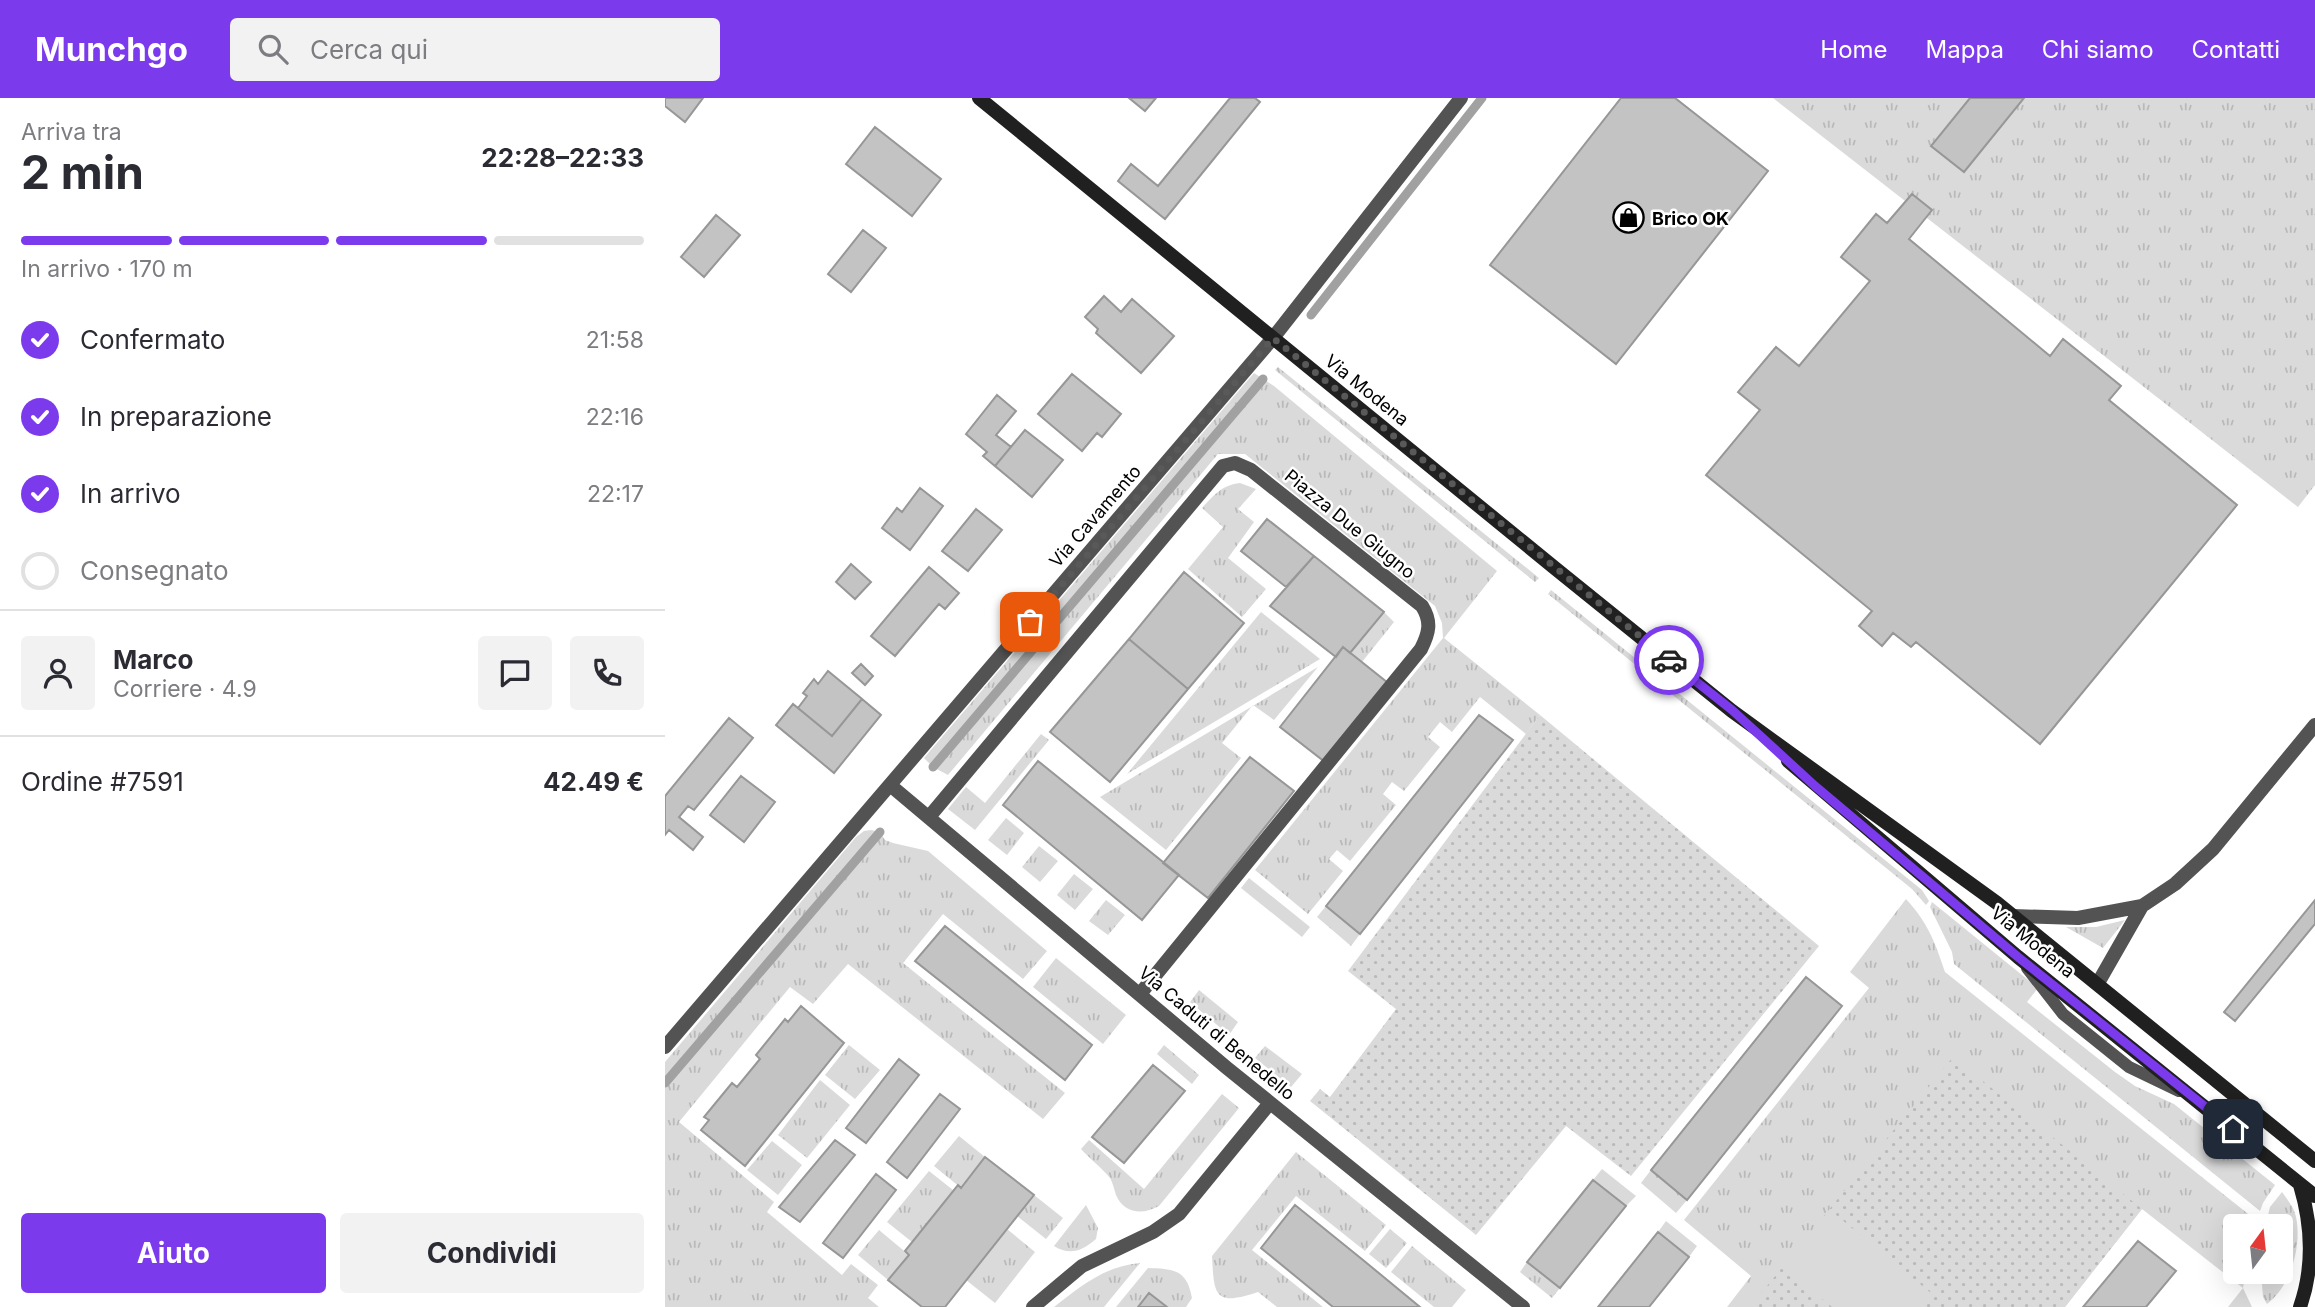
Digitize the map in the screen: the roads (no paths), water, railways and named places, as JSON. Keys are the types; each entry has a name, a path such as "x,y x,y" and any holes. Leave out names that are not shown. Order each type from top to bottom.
{"main road":[{"name":"Via Modena","path":"979,98 1732,710 2013,916 2315,1161"},
{"name":"Via Modena","path":"1732,710 1815,786 2018,957 2315,1196"},
{"path":"2300,1184 2308,1210 2312,1279 2300,1307"}],"street":[{"name":"Via Cavamento","path":"665,1047 1273,338 1461,98"},
{"name":"Piazza Due Giugno","path":"929,817 1223,466 1235,463 1251,470 1414,600 1428,617 1430,626 1421,649 1140,994"},
{"path":"2013,916 2078,918 2142,906 2175,884 2213,849 2315,724"},
{"name":"Via Caduti di Benedello","path":"890,785 1270,1103 1523,1307"},
{"path":"2098,983 2142,906"},
{"path":"1033,1307 1082,1266 1153,1232 1179,1214 1270,1103"}],"waterway":[{"path":"1311,315 1482,98"},
{"path":"933,767 1263,379"},
{"path":"665,1083 880,832"}],"place":[{"name":"Brico OK","path":"1629,218"}]}
